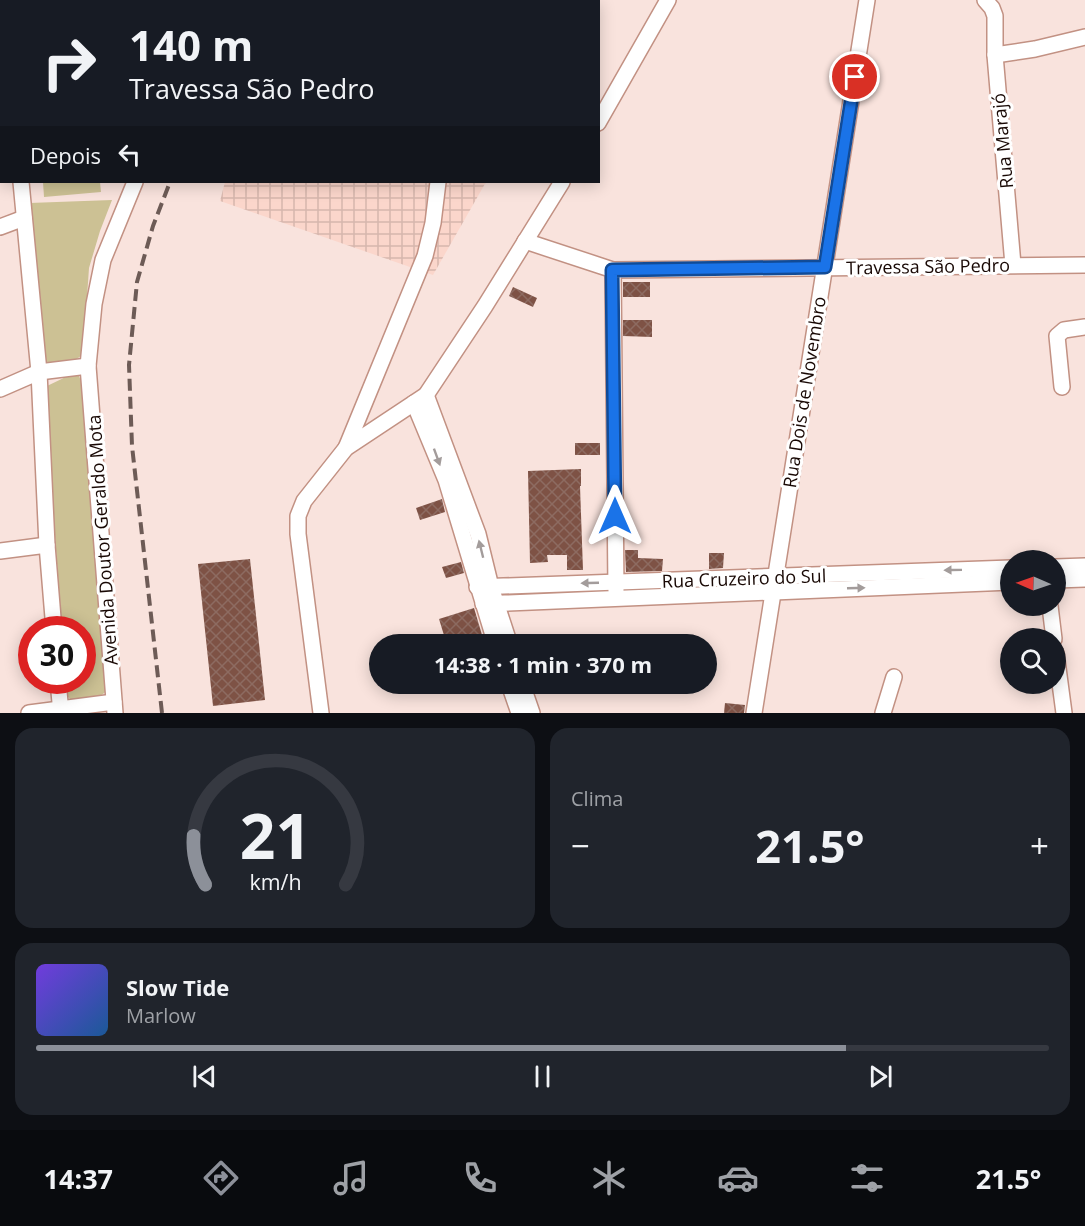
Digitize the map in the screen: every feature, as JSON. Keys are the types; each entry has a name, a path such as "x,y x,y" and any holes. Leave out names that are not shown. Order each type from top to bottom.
{"street":[{"path":"600,119 668,0"},
{"name":"Rua Dois de Novembro","path":"754,713 867,0"},
{"name":"Rua Marajó","path":"986,0 995,16 995,55 1013,265"},
{"path":"995,55 1085,38"},
{"path":"21,183 39,372 47,545 53,616"},
{"name":"Avenida Doutor Geraldo Mota","path":"114,707 88,366 94,304 103,260 135,183"},
{"path":"321,713 298,534 298,516 304,501 346,448 425,256 433,223 438,183"},
{"path":"346,448 420,399 485,306 561,183"},
{"path":"0,227 24,218"},
{"name":"Travessa São Pedro","path":"525,240 612,270 1085,265"},
{"path":"612,270 616,599"},
{"path":"1062,387 1057,336 1064,330 1085,327"},
{"path":"0,388 39,372 88,366"},
{"path":"420,399 478,534 484,587 505,634"},
{"path":"0,551 47,545"},
{"path":"1066,567 1085,566"},
{"name":"Rua Cruzeiro do Sul","path":"484,587 615,582 774,584 904,579 1000,569"},
{"name":"Rua Cruzeiro do Sul","path":"904,579 1000,582"},
{"path":"1066,580 1085,579"},
{"name":"Rua Cruzeiro do Sul","path":"490,604 616,599 774,584"},
{"path":"490,604 494,634"},
{"path":"883,713 894,677"},
{"path":"59,694 61,711"},
{"path":"512,694 519,713"},
{"path":"525,694 532,713 526,713"},
{"path":"1062,694 1064,713"},
{"path":"29,713 114,707"}],"shaded area":[{"path":"43,183 100,183 101,192 44,197"},
{"path":"225,183 485,183 433,275 220,201"},
{"path":"112,200 89,268 83,354 72,363 47,367 42,363 29,203"},
{"path":"72,374 78,374 81,381 109,687 98,697 72,701 67,694 96,694 96,616 61,616 44,390 47,386"}],"building":[{"path":"623,282 650,282 650,297 623,297"},
{"path":"513,287 537,298 533,307 509,296"},
{"path":"623,320 652,320 652,337 623,336"},
{"path":"575,443 600,443 600,455 575,455"},
{"path":"581,469 583,570 567,570 567,555 547,555 548,562 530,563 528,471"},
{"path":"442,499 445,512 420,520 416,508"},
{"path":"625,550 638,550 638,558 663,559 662,571 626,572"},
{"path":"709,553 724,553 723,568 709,569"},
{"path":"250,559 265,700 213,706 198,564"},
{"path":"461,562 464,573 446,578 442,567"},
{"path":"474,608 482,634 444,634 439,619"},
{"path":"725,703 745,705 744,713 724,713"}],"railway":[{"path":"162,713 132,446 129,365 137,282 153,226 170,183"}],"route":[{"path":"615,516 612,270 825,267 855,77"}]}
